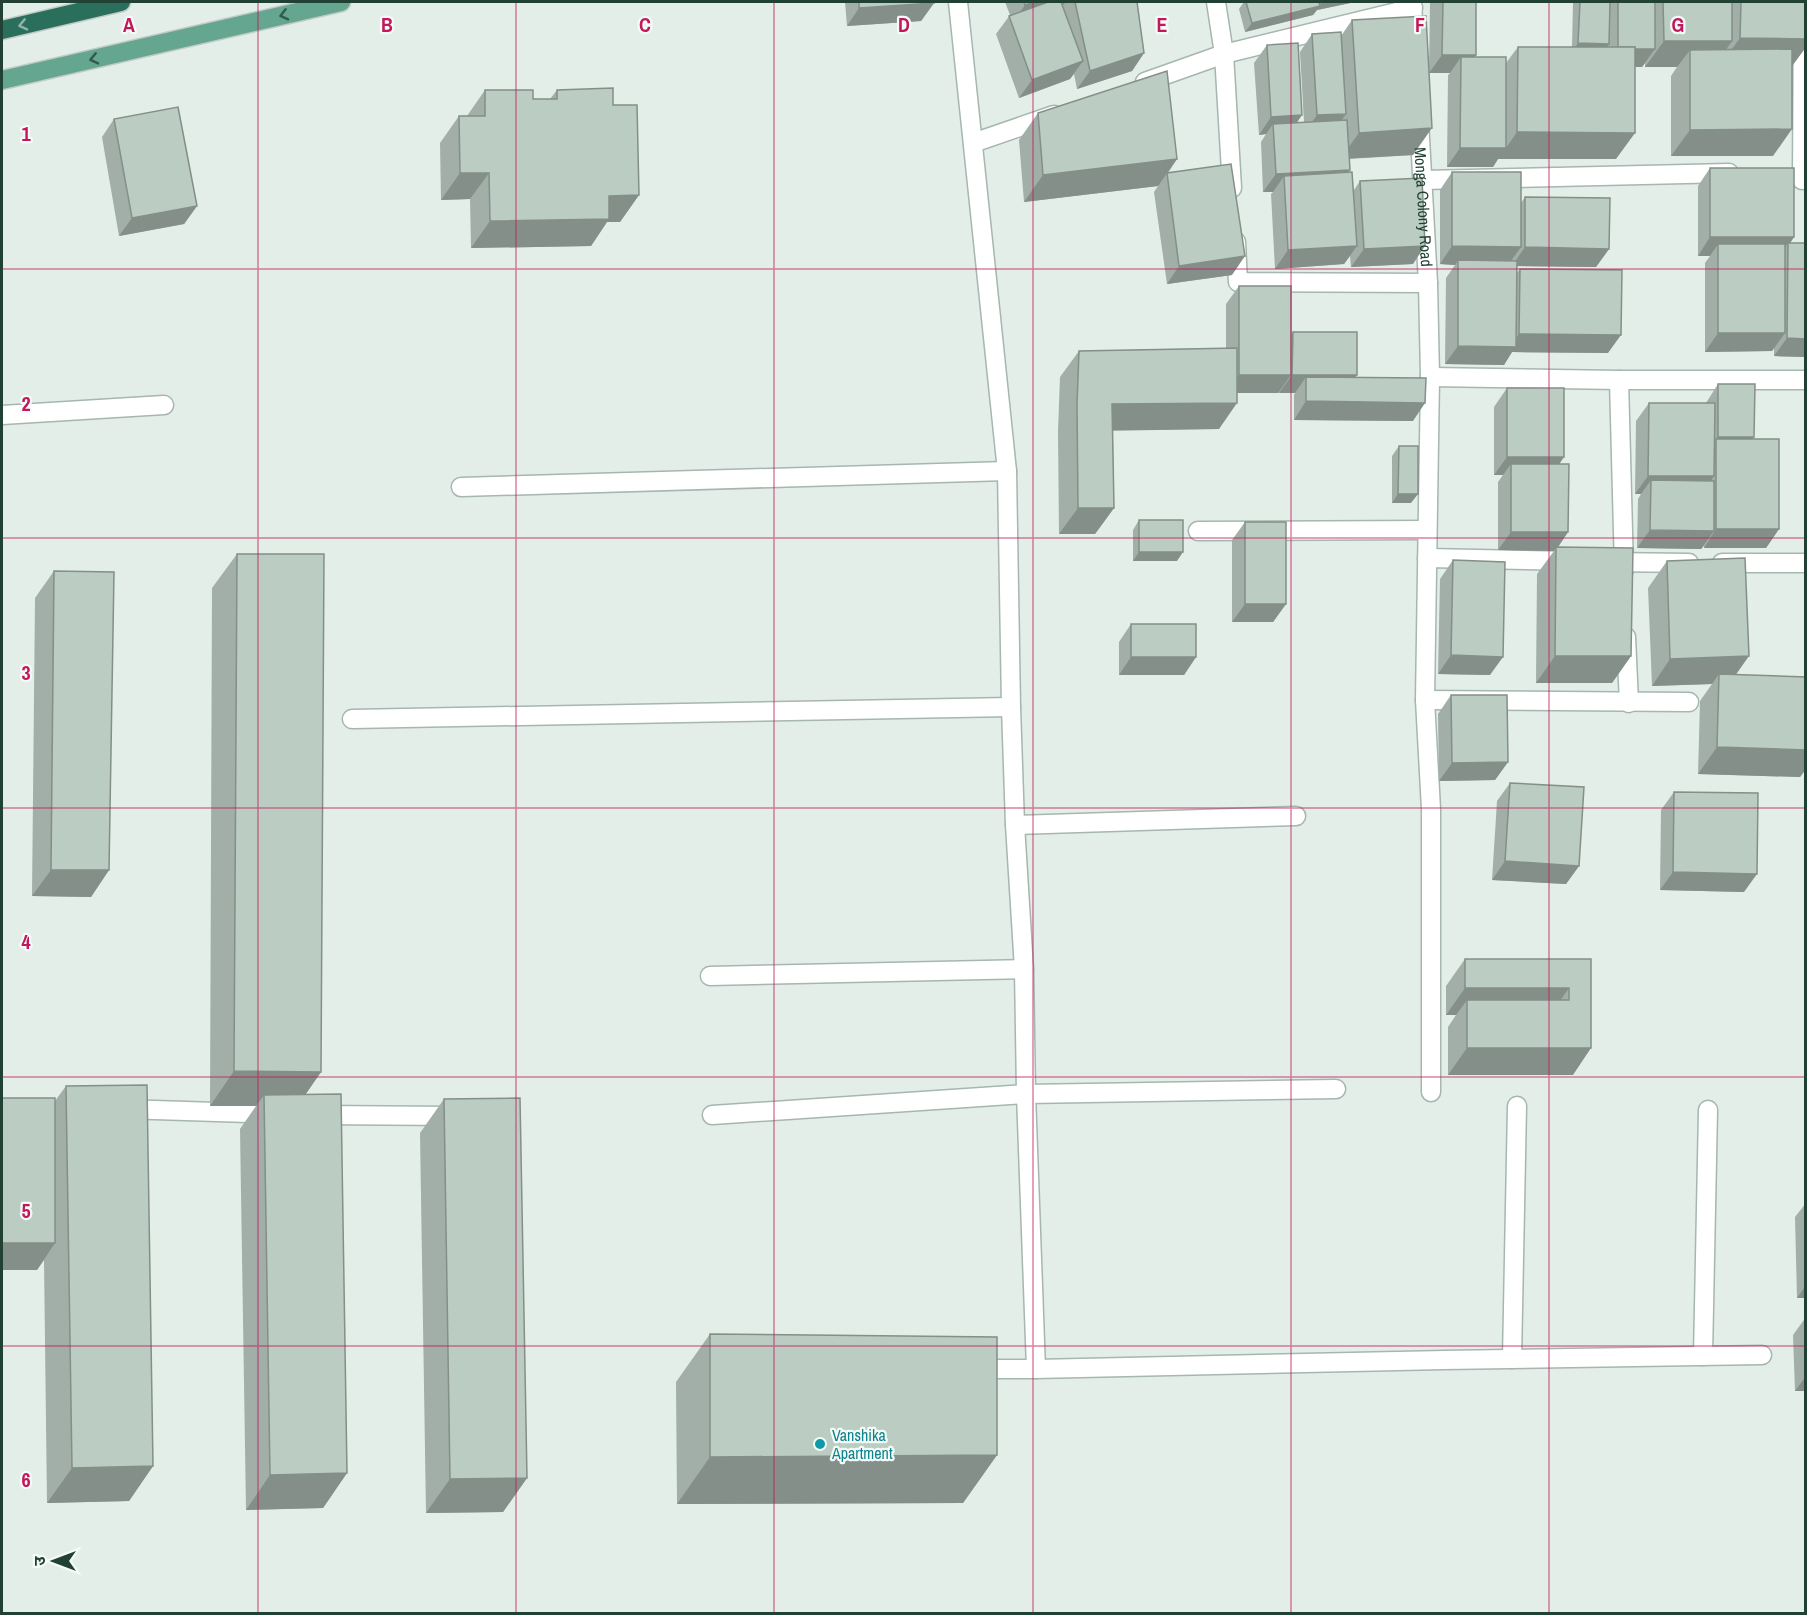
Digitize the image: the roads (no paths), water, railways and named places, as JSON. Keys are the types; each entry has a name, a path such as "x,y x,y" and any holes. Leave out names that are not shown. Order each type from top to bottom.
{"highway":[{"path":"2,30 121,2"}],"main road":[{"path":"2,80 341,2"}],"street":[{"path":"958,2 1007,471 1011,707 1015,825 1024,969 1036,1369"},
{"path":"1216,2 1224,54 1233,202"},
{"path":"1802,180 1803,2"},
{"path":"1126,89 1224,54 1412,5 1415,54"},
{"name":"Monga Colony Road","path":"1418,100 1428,283 1430,377 1425,700 1431,809 1431,1092"},
{"path":"974,143 1072,108"},
{"path":"1422,180 1740,172"},
{"path":"1235,225 1238,282 1428,283"},
{"path":"1430,377 1806,380"},
{"path":"1618,380 1625,586"},
{"path":"2,415 164,405"},
{"path":"461,487 1007,471"},
{"path":"1198,531 1427,530"},
{"path":"1427,558 1806,563"},
{"path":"1626,621 1629,703"},
{"path":"1425,700 1689,702"},
{"path":"352,719 1011,707"},
{"path":"1015,825 1296,816"},
{"path":"710,976 1024,969"},
{"path":"712,1115 1026,1094 1336,1089"},
{"path":"1512,1359 1516,1106"},
{"path":"107,1109 366,1117 473,1116"},
{"path":"1703,1356 1708,1110"},
{"path":"954,1368 1036,1369 1762,1355"}],"place":[{"name":"Vanshika Apartment","path":"820,1444"}]}
